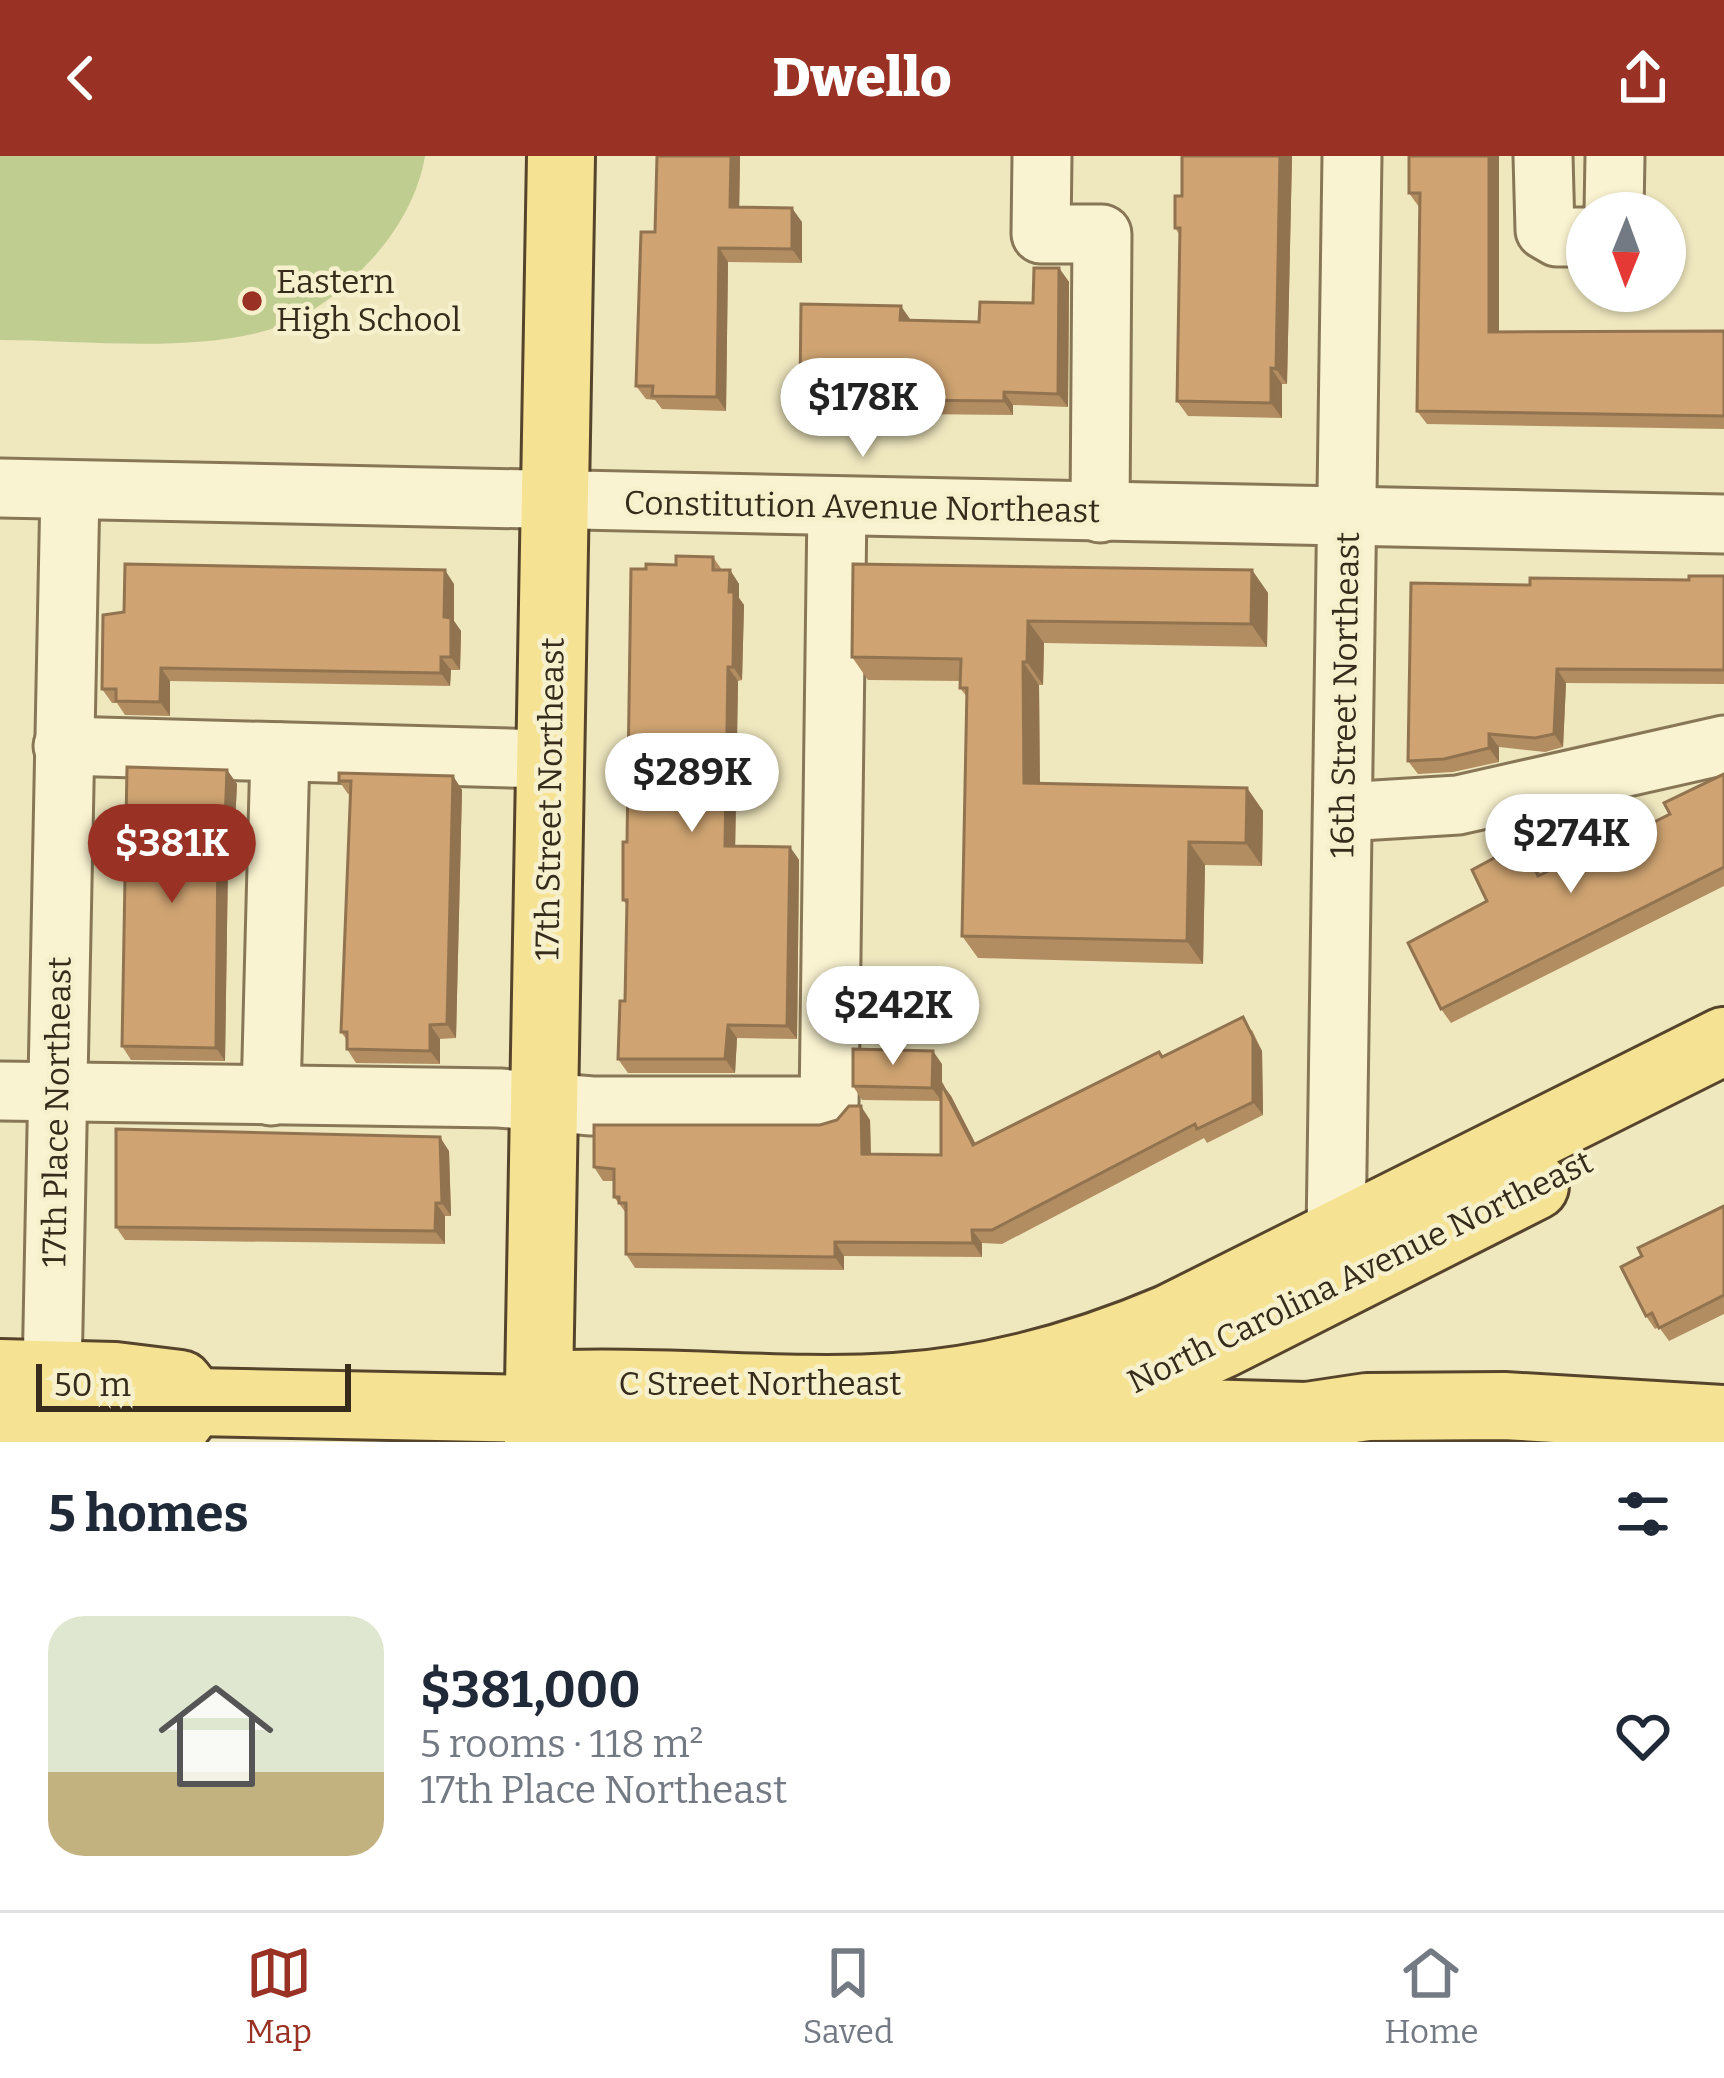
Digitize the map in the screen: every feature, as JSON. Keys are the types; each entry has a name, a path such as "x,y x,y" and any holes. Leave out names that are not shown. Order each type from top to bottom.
{"main road":[{"name":"17th Street Northeast","path":"538,1426 561,156"},
{"name":"North Carolina Avenue Northeast","path":"988,1400 1039,1364 1126,1337 1724,1041"},
{"name":"North Carolina Avenue Northeast","path":"988,1400 1083,1402 1176,1367 1724,1091"},
{"name":"C Street Northeast","path":"30,1408 178,1423 194,1402 538,1426 565,1384 863,1388 943,1382 988,1400 1331,1428 1366,1407 1504,1406 1647,1429 1724,1419"}],"street":[{"path":"1042,156 1040,233 1102,234 1100,513"},
{"name":"16th Street Northeast","path":"1336,1235 1352,156"},
{"path":"1543,156 1545,230 1566,237"},
{"path":"1614,192 1615,156"},
{"name":"Constitution Avenue Northeast","path":"0,488 1724,524"},
{"name":"17th Place Northeast","path":"30,1408 57,1092 70,490"},
{"path":"0,1091 499,1098 592,1106 829,1106 837,506"},
{"path":"1342,812 1458,805 1724,745"},
{"path":"64,746 549,759"},
{"path":"271,1096 280,752"}],"green space":[{"path":"0,156 425,156 406,212 390,237 352,279 319,306 296,320 252,334 144,344 0,340"}],"building":[{"path":"657,156 731,156 730,207 792,208 792,249 719,248 717,397 652,396 653,386 636,386 641,232 655,232"},
{"path":"1182,156 1280,156 1276,369 1271,368 1271,403 1177,401 1180,228 1175,228 1175,196 1182,196"},
{"path":"1409,156 1489,156 1489,332 1724,331 1724,416 1417,411 1420,193 1409,193"},
{"path":"1034,268 1059,268 1058,394 1004,392 1004,401 901,400 901,395 800,391 801,304 901,306 900,320 979,322 980,302 1033,303"},
{"path":"676,556 713,557 713,570 730,570 733,667 728,667 725,846 790,847 787,1026 728,1025 725,1059 618,1059 620,1001 625,1001 623,842 627,842 631,569 646,569 646,564 676,565"},
{"path":"125,564 445,570 444,617 451,618 451,657 441,657 441,673 161,668 160,702 116,701 116,689 102,689 103,615 124,612"},
{"path":"853,564 1252,570 1251,624 1028,621 1027,662 1023,662 1024,783 1247,788 1246,843 1189,842 1187,941 962,936 967,688 960,688 961,659 852,657"},
{"path":"1689,576 1724,576 1724,670 1557,669 1554,734 1535,738 1489,734 1489,748 1444,759 1408,761 1411,583 1530,585 1530,578 1689,580"},
{"path":"127,767 227,770 224,847 218,847 216,1048 122,1046"},
{"path":"339,773 453,776 447,1024 430,1025 430,1051 347,1049 347,1032 341,1032 351,781 339,781"},
{"path":"1724,774 1724,867 1441,1009 1408,943 1487,901 1472,870 1522,843 1538,876 1566,866 1670,814 1664,803"},
{"path":"1243,1017 1253,1037 1253,1102 1197,1129 1195,1124 992,1230 972,1230 973,1243 835,1242 835,1257 626,1254 626,1203 614,1197 614,1169 594,1167 594,1125 820,1125 837,1120 849,1106 861,1106 862,1154 941,1155 941,1083 973,1145 1159,1052 1162,1057"},
{"path":"853,1049 933,1051 932,1088 853,1086"},
{"path":"116,1129 440,1137 442,1203 436,1203 435,1231 116,1227"},
{"path":"1724,1206 1724,1295 1659,1328 1652,1313 1646,1316 1621,1267 1642,1256 1638,1248"}],"place":[{"name":"Eastern High School","path":"252,301"}]}
